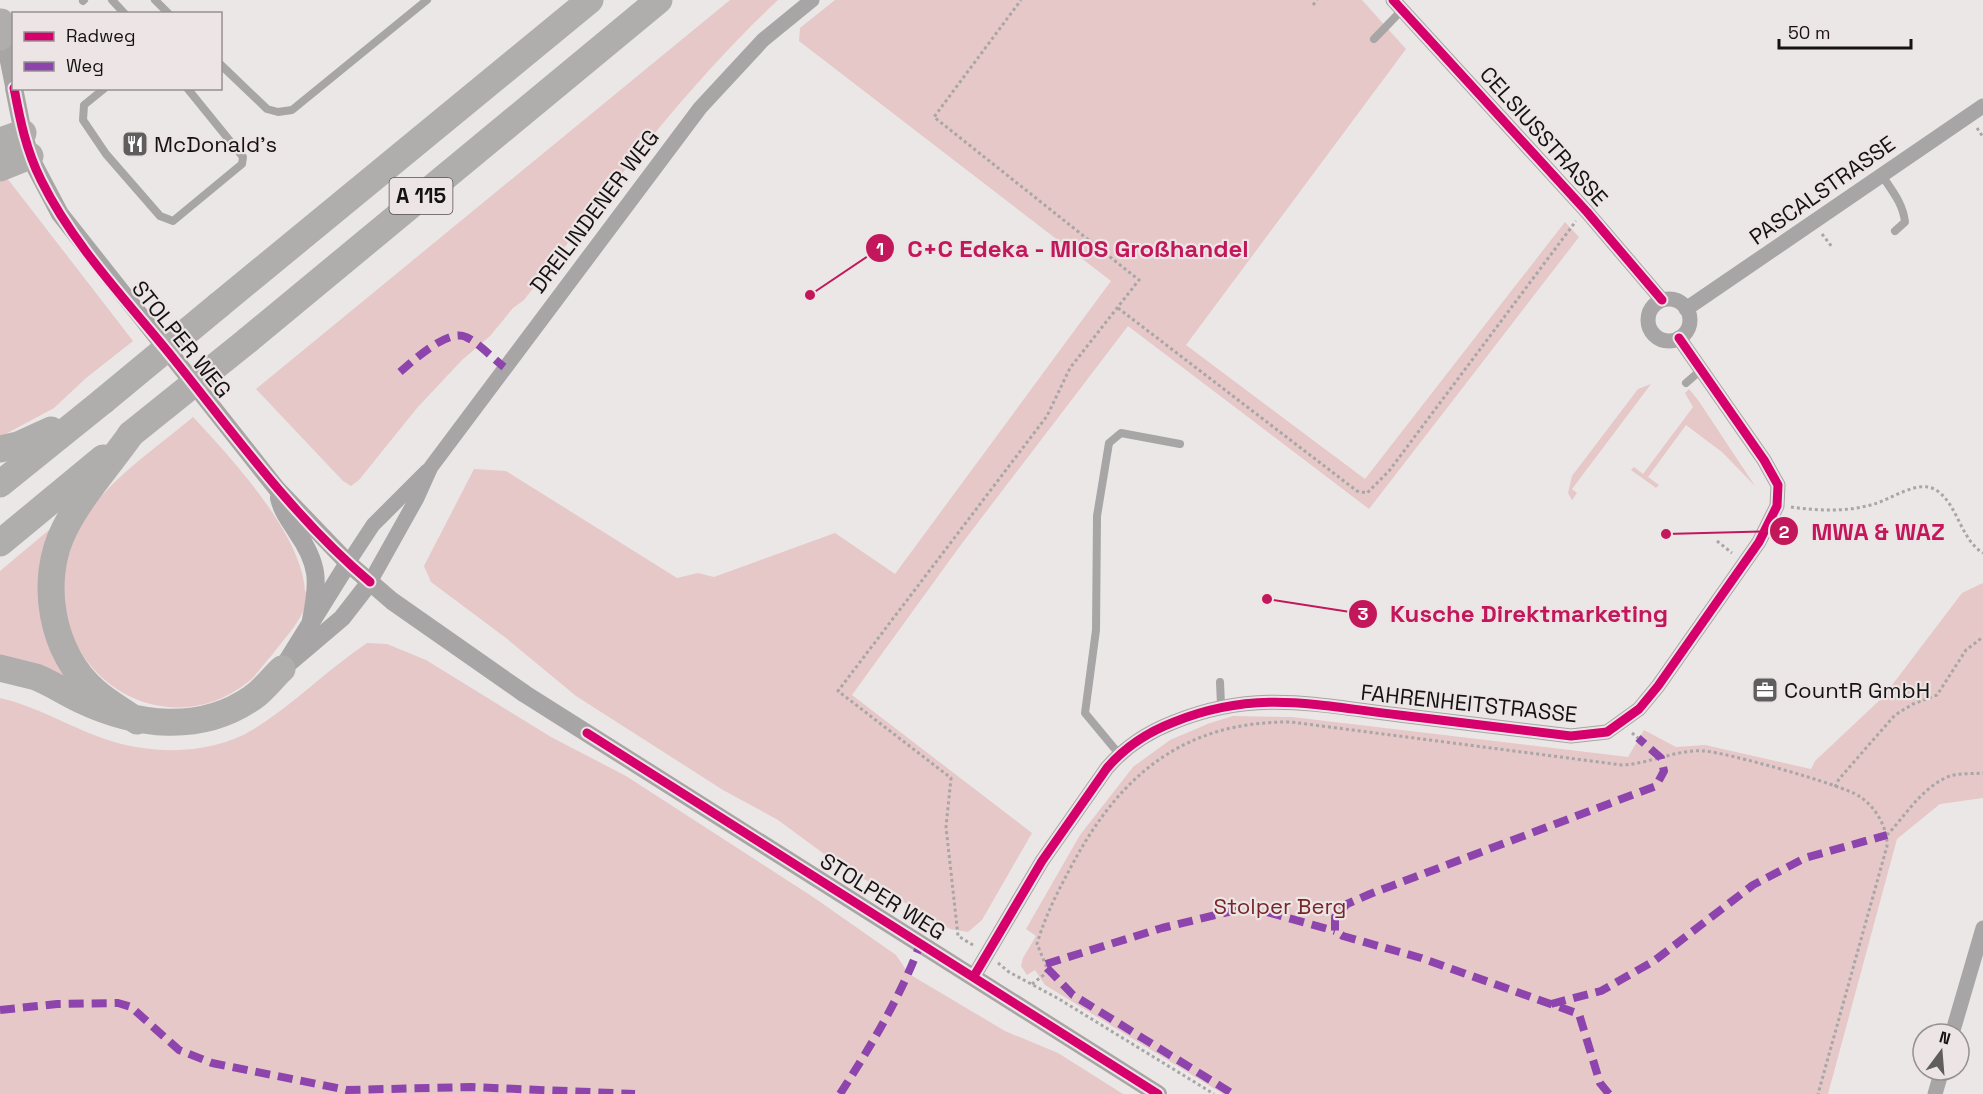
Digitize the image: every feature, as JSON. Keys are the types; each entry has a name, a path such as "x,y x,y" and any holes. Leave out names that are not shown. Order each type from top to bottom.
{"highway":[{"name":"A 115","path":"0,484 590,0"},
{"name":"A 115","path":"0,543 659,0"},
{"path":"0,168 18,143"},
{"path":"0,449 18,445 94,408"},
{"path":"131,434 65,527 52,569 50,596 57,633 67,655 94,691 137,721"},
{"path":"0,668 37,678 83,702 137,721 171,724 202,720 229,711 254,698 282,669"}],"street":[{"name":"DREILINDENER WEG","path":"348,563 373,525 390,505 431,467 700,108 763,40 812,0"},
{"name":"CELSIUSSTRASSE","path":"1398,5 1587,212 1662,300"},
{"name":"STOLPER WEG","path":"0,24 12,79"},
{"name":"STOLPER WEG","path":"14,90 18,143 66,222 277,489 348,563 392,600 525,694 1158,1094"},
{"name":"PASCALSTRASSE","path":"1686,309 1883,177 1983,106"},
{"path":"1662,300 1676,300 1686,309 1688,328 1679,338 1673,340 1659,338 1650,328 1648,321 1651,308 1662,300"},
{"path":"1679,338 1773,475 1778,485 1779,499"},
{"name":"DREILINDENER WEG","path":"370,582 417,498 431,467"},
{"path":"277,489 281,509 311,552 317,571 310,620"},
{"name":"FAHRENHEITSTRASSE","path":"974,976 1048,853 1119,754 1143,736 1168,724 1221,705 1289,702 1571,736 1607,732 1639,708 1658,686 1760,542 1770,524 1779,499"},
{"path":"282,669 310,620 348,563"},
{"path":"282,669 342,618 370,582"},
{"path":"1956,1022 1983,928"}],"lane":[{"path":"112,0 122,12"},
{"path":"155,0 167,12"},
{"path":"222,66 267,109 278,112 292,110 427,0"},
{"path":"1374,39 1398,5"},
{"path":"103,90 84,105 83,120 106,154 160,216 173,221 242,164 243,157 189,90"},
{"path":"1883,177 1902,206 1904,214 1905,222 1894,231"},
{"path":"1686,383 1701,370"},
{"path":"1119,754 1085,713 1096,630 1097,516 1109,443 1121,433 1180,444"},
{"path":"1220,682 1221,705"}],"path":[{"path":"1021,0 934,117 1139,280 1070,368 1047,416 838,691 951,778 946,827 958,936 987,954 1009,972 1214,1094"},
{"path":"1313,5 1317,0"},
{"path":"1976,125 1983,137"},
{"path":"1118,308 1357,491 1367,493 1389,471 1574,223 1587,212"},
{"path":"1820,231 1832,247"},
{"path":"1779,499 1789,507 1806,510 1849,509 1876,503 1917,487 1930,487 1940,493 1972,543 1983,553"},
{"path":"1717,541 1732,553"},
{"path":"1835,787 1839,779 1895,715 1937,694 1966,650 1983,637"},
{"path":"1032,984 1045,974 1047,968 1037,944 1049,909 1087,837 1107,807 1138,775 1162,757 1199,738 1233,728 1276,722 1320,724 1622,765 1640,764 1704,751 1849,791 1865,800 1877,814 1887,835 1887,846 1818,1094"},
{"path":"1887,835 1920,797 1939,781 1956,775 1983,773"}],"green space":[{"path":"730,0 778,0 709,70 677,107 524,300 513,308 490,336 462,360 417,408 359,480 351,486 343,481 256,389"},
{"path":"835,0 1362,0 1406,49 1186,345 1365,479 1565,222 1579,237 1369,509 1128,326 960,546 852,695 1032,833 982,920 968,932 950,929 835,862 778,820 723,790 576,696 506,638 431,582 424,566 474,469 506,471 677,578 698,573 714,577 835,533 895,574 1111,281 799,41 800,28"},
{"path":"0,178 7,178 133,341 86,378 54,408 0,437"},
{"path":"1651,384 1572,489 1577,493 1572,500 1568,493 1572,476 1638,389"},
{"path":"1689,389 1755,486 1722,452 1686,425 1648,477 1659,485 1656,488 1631,470 1634,467 1643,474 1693,407 1685,393"},
{"path":"193,417 244,475 278,522 292,546 301,569 305,591 309,594 307,603 294,626 248,682 212,702 176,708 141,701 110,684 86,659 69,627 63,591 73,538 90,510 117,480"},
{"path":"55,525 47,570 90,692 0,657 0,571"},
{"name":"Stolper Berg","path":"1983,583 1983,798 1940,804 1897,839 1828,1094 1223,1094 1045,985 1035,970 1027,975 1021,966 1036,936 1026,929 1080,835 1133,767 1170,740 1210,723 1233,716 1292,717 1628,757 1644,730 1676,747 1705,745 1811,769 1815,761 1883,697 1962,593"},
{"path":"367,643 387,644 426,660 551,737 626,776 813,897 896,955 909,974 1005,1031 1058,1053 1123,1094 0,1094 0,698 26,706 120,744 159,750 199,748 237,738 254,729"}],"marked path":[{"path":"400,372 431,347 459,335 476,343 504,367"},
{"path":"1609,1094 1600,1083 1579,1014 1421,958 1343,936 1335,931 1335,917 1347,904 1370,894 1656,786 1664,771 1661,758 1638,738"},
{"path":"1551,1004 1601,991 1654,961 1753,885 1805,858 1887,835"},
{"path":"1046,964 1162,928 1249,907 1335,931"},
{"path":"840,1094 885,1020 921,942"},
{"path":"1047,968 1073,995 1233,1094"},
{"path":"0,1010 57,1004 118,1003 131,1007 179,1050 212,1063 347,1090 471,1087 635,1094"}],"cycle path":[{"path":"1393,0 1587,212 1662,300"},
{"path":"14,90 24,135 36,169 54,204 85,250 291,503 316,531 370,582"},
{"path":"974,976 1042,861 1107,768 1121,753 1138,741 1174,722 1232,706 1286,702 1571,736 1607,732 1639,709 1658,686 1759,542 1777,506 1778,485 1764,460 1679,338"},
{"path":"587,733 1158,1094"}],"place":[{"name":"McDonald's","path":"135,144"},
{"name":"C+C Edeka - MIOS Großhandel","path":"810,295"},
{"name":"MWA & WAZ","path":"1666,534"},
{"name":"Kusche Direktmarketing","path":"1267,599"},
{"name":"CountR GmbH","path":"1765,690"}]}
